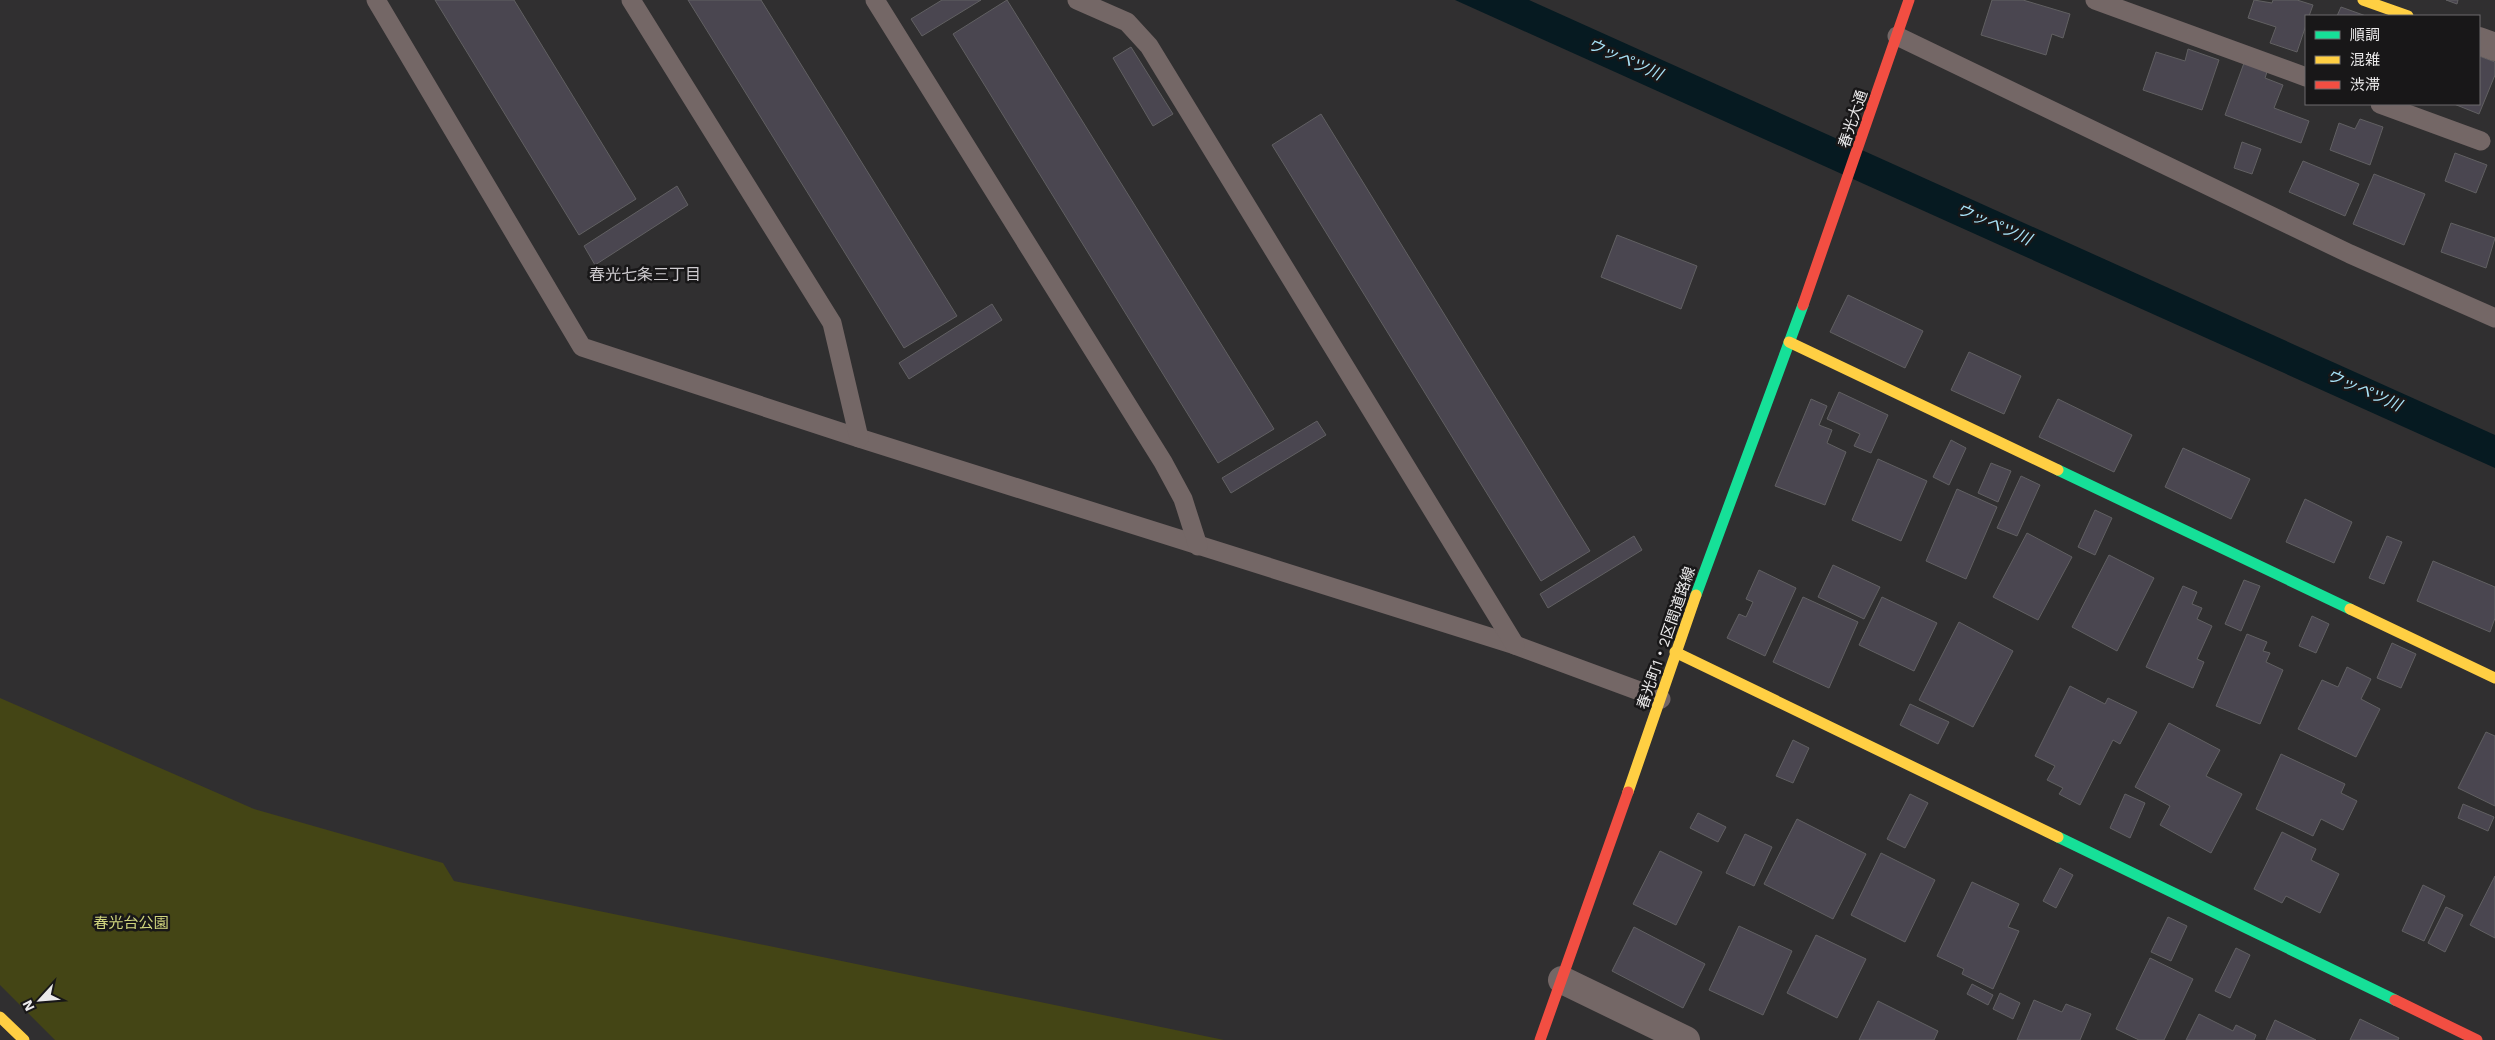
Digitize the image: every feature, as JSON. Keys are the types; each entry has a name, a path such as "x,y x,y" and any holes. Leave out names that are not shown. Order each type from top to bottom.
{"main road":[{"name":"春光大通","path":"1824,247 1909,0"},
{"path":"2363,0 2405,15"},
{"name":"春光町1・2区間道路線","path":"1540,1040 1661,699 1675,652 1824,247"},
{"path":"1789,342 2495,678"},
{"path":"1675,652 2477,1040"},
{"path":"0,1017 24,1040"}],"street":[{"path":"2480,42 2495,47"},
{"path":"1562,980 1686,1040"}],"lane":[{"path":"376,0 582,347 859,438 1515,645 1661,699"},
{"path":"631,0 832,323 859,438"},
{"path":"875,0 1164,462 1183,499 1198,546"},
{"path":"1077,0 1127,22 1149,46 1515,645"},
{"path":"2095,0 2305,77"},
{"path":"1897,36 2350,254 2495,318"},
{"path":"2383,105 2481,141"}],"green space":[{"name":"春光台公園","path":"0,698 254,809 443,863 454,881 1224,1040 55,1040 0,985"}],"water":[{"name":"ウッペツ川","path":"1455,0 1529,0 2495,435 2495,468"}],"building":[{"path":"435,0 514,0 636,199 579,235"},
{"path":"688,0 761,0 957,316 904,348"},
{"path":"942,0 981,0 922,36 911,19"},
{"path":"1007,0 1274,429 1218,463 953,34"},
{"path":"1992,0 2023,0 2070,14 2063,38 2052,34 2046,55 1981,35"},
{"path":"2254,0 2272,3 2273,0 2297,0 2313,5 2309,15 2305,15 2305,28 2297,52 2270,43 2276,27 2248,18"},
{"path":"2446,0 2458,0 2457,4"},
{"path":"2341,7 2363,15 2337,15"},
{"path":"1131,47 1173,114 1153,126 1113,58"},
{"path":"2188,49 2219,60 2202,110 2143,90 2156,52 2185,61"},
{"path":"2480,56 2495,62 2495,75 2479,114 2456,105 2480,105"},
{"path":"2244,63 2267,72 2265,78 2283,85 2274,108 2309,121 2301,143 2225,115"},
{"path":"1321,114 1590,551 1541,581 1272,145"},
{"path":"2360,119 2383,127 2370,165 2330,150 2339,123 2355,129"},
{"path":"2242,142 2261,149 2252,174 2234,168"},
{"path":"2455,153 2487,165 2476,193 2445,181"},
{"path":"2303,161 2359,184 2345,216 2289,192"},
{"path":"2374,174 2425,194 2404,245 2353,224"},
{"path":"677,186 688,205 595,265 584,246"},
{"path":"2451,223 2495,238 2486,268 2441,252"},
{"path":"1617,235 1697,266 1681,309 1601,277"},
{"path":"1848,295 1923,331 1905,368 1830,332"},
{"path":"992,304 1002,320 909,379 899,363"},
{"path":"1969,352 2021,376 2004,414 1951,390"},
{"path":"1839,392 1888,415 1871,453 1854,446 1860,434 1827,419"},
{"path":"1811,399 1827,406 1819,425 1832,430 1827,443 1846,452 1825,505 1775,486"},
{"path":"2058,399 2132,435 2114,472 2039,437"},
{"path":"1317,421 1326,435 1231,493 1222,478"},
{"path":"1951,440 1966,448 1949,485 1933,477"},
{"path":"2183,448 2250,479 2231,519 2165,487"},
{"path":"1878,459 1927,481 1901,541 1852,520"},
{"path":"1991,463 2011,471 1998,502 1978,493"},
{"path":"2021,476 2040,485 2017,536 1997,528"},
{"path":"1957,489 1997,507 1966,579 1926,561"},
{"path":"2305,499 2352,522 2334,563 2286,542"},
{"path":"2095,510 2112,518 2095,555 2078,547"},
{"path":"2027,533 2072,557 2038,620 1993,597"},
{"path":"1634,536 1642,550 1548,608 1540,594"},
{"path":"2387,536 2402,542 2384,584 2369,578"},
{"path":"2109,555 2154,578 2117,651 2072,627"},
{"path":"2433,561 2495,587 2495,618 2490,632 2417,601"},
{"path":"1833,565 1880,587 1864,619 1818,597"},
{"path":"1759,570 1796,588 1765,656 1727,638 1739,614 1746,617 1753,602 1746,599"},
{"path":"2244,580 2260,586 2241,631 2225,624"},
{"path":"2183,586 2197,592 2192,604 2202,608 2197,619 2212,626 2197,659 2204,662 2193,688 2146,667"},
{"path":"1803,597 1858,622 1829,688 1773,662"},
{"path":"1882,597 1937,623 1914,671 1859,645"},
{"path":"2312,616 2329,624 2316,653 2299,646"},
{"path":"1959,622 2013,651 1973,727 1919,700"},
{"path":"2247,634 2267,642 2263,651 2270,653 2266,662 2283,670 2260,724 2216,706"},
{"path":"2392,643 2416,654 2401,688 2377,678"},
{"path":"2347,667 2371,679 2361,699 2380,709 2356,757 2298,729 2322,680 2338,687"},
{"path":"2070,686 2105,704 2108,698 2137,712 2120,744 2113,740 2080,805 2059,794 2063,788 2047,780 2055,766 2035,756"},
{"path":"1910,704 1949,722 1938,744 1900,725"},
{"path":"2169,723 2220,750 2206,776 2242,794 2211,853 2160,825 2170,806 2135,787"},
{"path":"2486,732 2495,736 2495,806 2458,788"},
{"path":"1793,740 1809,748 1793,783 1776,776"},
{"path":"2281,754 2345,784 2341,793 2357,801 2343,830 2321,819 2313,836 2256,809"},
{"path":"1910,794 1928,803 1905,848 1887,839"},
{"path":"2125,794 2145,803 2130,838 2110,828"},
{"path":"2463,804 2494,817 2488,831 2458,818"},
{"path":"1698,813 1726,827 1718,842 1690,828"},
{"path":"1797,819 1866,854 1833,919 1764,884"},
{"path":"2282,832 2316,849 2311,860 2339,874 2320,913 2286,896 2282,903 2254,889"},
{"path":"1745,834 1772,847 1754,886 1726,873"},
{"path":"1660,851 1702,872 1676,925 1633,904"},
{"path":"1881,853 1935,880 1905,942 1851,915"},
{"path":"2060,868 2073,875 2056,908 2043,901"},
{"path":"2495,876 2495,938 2470,925"},
{"path":"1972,882 2019,904 2008,927 2019,931 1993,989 1962,974 1964,969 1937,956"},
{"path":"2423,885 2445,896 2424,941 2402,931"},
{"path":"2446,907 2463,915 2445,952 2428,943"},
{"path":"2168,917 2187,926 2171,961 2151,952"},
{"path":"1739,926 1792,951 1763,1015 1709,990"},
{"path":"1634,927 1705,964 1683,1008 1612,971"},
{"path":"1816,935 1866,959 1837,1018 1787,993"},
{"path":"2236,948 2250,955 2230,998 2215,991"},
{"path":"2150,958 2193,979 2164,1040 2139,1040 2116,1029"},
{"path":"1972,984 1993,995 1988,1005 1967,994"},
{"path":"2000,993 2020,1003 2013,1019 1993,1009"},
{"path":"2034,1000 2062,1012 2066,1004 2091,1014 2080,1040 2017,1040"},
{"path":"1878,1001 1938,1031 1934,1040 1859,1040"},
{"path":"2199,1014 2233,1031 2236,1025 2256,1035 2254,1040 2186,1040"},
{"path":"2360,1019 2399,1038 2398,1040 2350,1040"},
{"path":"2275,1020 2316,1040 2266,1040"}],"traffic: fast":[{"path":"1696,595 1803,305"},
{"path":"2058,470 2350,609"},
{"path":"2058,837 2395,1000"}],"traffic: slow":[{"path":"2363,0 2405,15"},
{"path":"1789,342 2058,470"},
{"path":"1628,792 1696,595"},
{"path":"2350,609 2495,678"},
{"path":"1675,652 2058,837"},
{"path":"0,1017 24,1040"}],"traffic: jam":[{"path":"1803,305 1909,0"},
{"path":"1540,1040 1628,792"},
{"path":"2395,1000 2477,1040"}],"district":[{"name":"春光七条三丁目","path":"645,274"}]}
